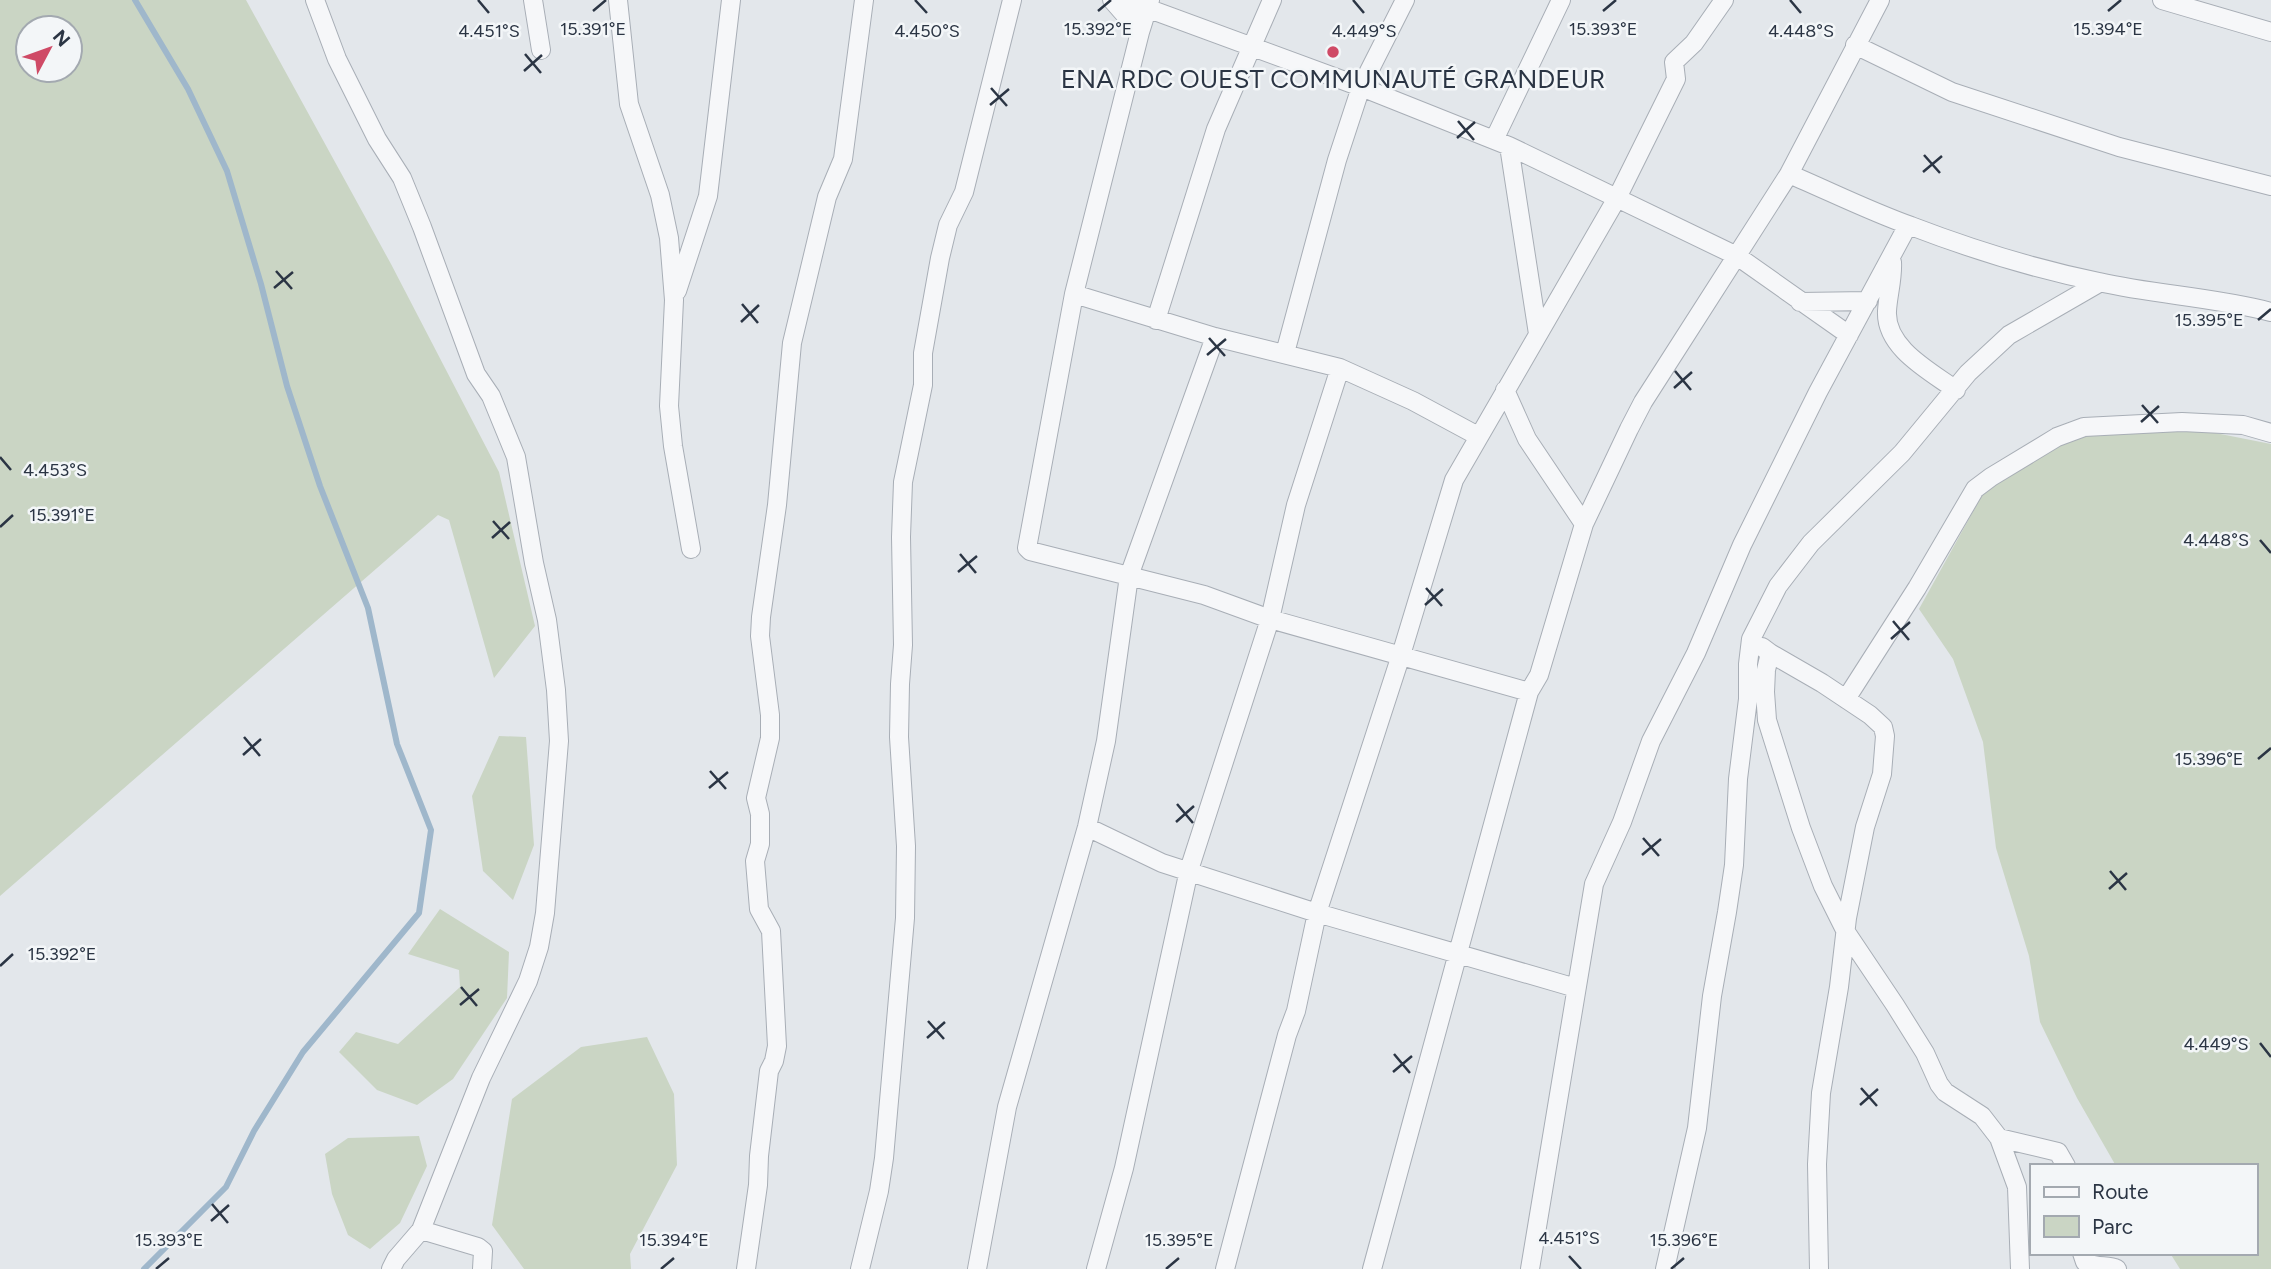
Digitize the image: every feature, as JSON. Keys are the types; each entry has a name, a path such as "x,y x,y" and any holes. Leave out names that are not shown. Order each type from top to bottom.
{"street":[{"path":"315,0 337,59 377,139 402,178 476,374 491,396 516,457 534,563 547,620 556,690 559,741 545,914 539,947 516,1011 481,1078 421,1230 396,1259 391,1269"},
{"path":"533,0 541,50"},
{"path":"618,0 629,104 660,195 669,238 674,300 669,406 673,446 691,549"},
{"path":"674,300 708,196 731,0"},
{"path":"746,1269 758,1185 769,1071 777,1046 771,931 759,909 755,861 760,844 760,814 756,798 770,738 770,715 760,636 761,617 777,505 792,344 827,197 843,159 864,0"},
{"path":"860,1269 884,1158 905,918 905,833 899,737 903,645 903,482 923,385 923,353 940,258 948,225 964,192 1012,0"},
{"path":"1112,0 1140,32"},
{"path":"1125,0 1149,4 1502,143 1737,256 1849,335"},
{"path":"1156,320 1216,129 1272,0"},
{"path":"1285,353 1337,160 1362,87 1405,0"},
{"path":"1538,334 1502,143 1561,0"},
{"path":"1225,1269 1296,1011 1317,913 1401,655 1448,495 1478,436 1617,198 1676,79 1674,62 1694,43 1724,0"},
{"path":"1372,1269 1529,692 1539,675 1584,524 1643,402 1789,174 1880,0"},
{"path":"2162,0 2271,32"},
{"path":"1149,4 1074,294 1027,548 1030,551 1204,594 1270,619 1529,692"},
{"path":"1855,45 1952,92 2119,147 2271,186"},
{"path":"1789,174 1908,225 1961,244 2099,283 2227,302 2271,312"},
{"path":"1550,1269 1530,1267 1594,884 1622,822 1651,741 1696,653 1742,545 1784,458 1908,225"},
{"path":"1891,258 1893,274 1887,312 1890,329 1908,354 1956,390"},
{"path":"1665,1269 1697,1128 1712,996 1734,865 1738,779 1748,699 1751,639 1779,586 1811,543 1884,473 1968,373 2009,335 2099,283"},
{"path":"1074,294 1214,337 1340,368 1413,401 1478,436"},
{"path":"1800,302 1868,301"},
{"path":"977,1269 1007,1107 1087,827 1106,741 1129,576 1214,337"},
{"path":"1096,1269 1124,1168 1189,870 1270,619 1296,505 1340,368"},
{"path":"1505,390 1527,439 1584,524"},
{"path":"1846,699 1917,588 1975,489 1991,477 2057,437 2084,427 2182,422 2243,425 2271,433"},
{"path":"1751,639 1870,715 1883,727 1885,742 1882,774 1865,827 1847,918 1839,987 1821,1093 1817,1164 1819,1269"},
{"path":"1770,653 1765,692 1768,720 1805,839 1823,886 1846,932 1925,1053 1939,1084 1958,1102 1982,1116 1999,1138 2017,1186 2024,1232 2020,1269"},
{"path":"1087,827 1162,863 1456,955 1576,988"},
{"path":"1999,1138 2058,1152 2065,1164"},
{"path":"421,1230 478,1247 483,1251 482,1269"},
{"path":"2083,1255 2085,1262 2096,1268 2117,1269"}],"green space":[{"path":"0,0 246,0 391,264 499,472 535,626 494,678 449,520 438,515 0,896"},
{"path":"2107,422 2170,424 2271,444 2271,1269 2180,1269 2171,1255 2257,1255 2257,1164 2115,1164 2077,1098 2040,1022 2029,956 1996,848 1983,742 1953,659 1919,609 1990,481 2035,452"},
{"path":"499,736 526,737 534,845 513,900 483,871 472,796"},
{"path":"440,909 509,952 507,998 453,1079 417,1105 377,1090 339,1052 356,1032 398,1044 460,987 459,970 408,954"},
{"path":"647,1037 674,1094 677,1165 630,1254 631,1269 524,1269 492,1225 512,1099 581,1047"},
{"path":"419,1136 427,1166 400,1223 370,1249 348,1235 332,1194 325,1154 348,1138"}],"waterway":[{"path":"135,0 188,89 227,171 261,284 287,386 320,486 368,608 397,744 431,830 419,913 303,1052 254,1131 226,1187 144,1269"}],"place":[{"name":"ENA RDC OUEST COMMUNAUTÉ GRANDEUR","path":"1333,52"}]}
